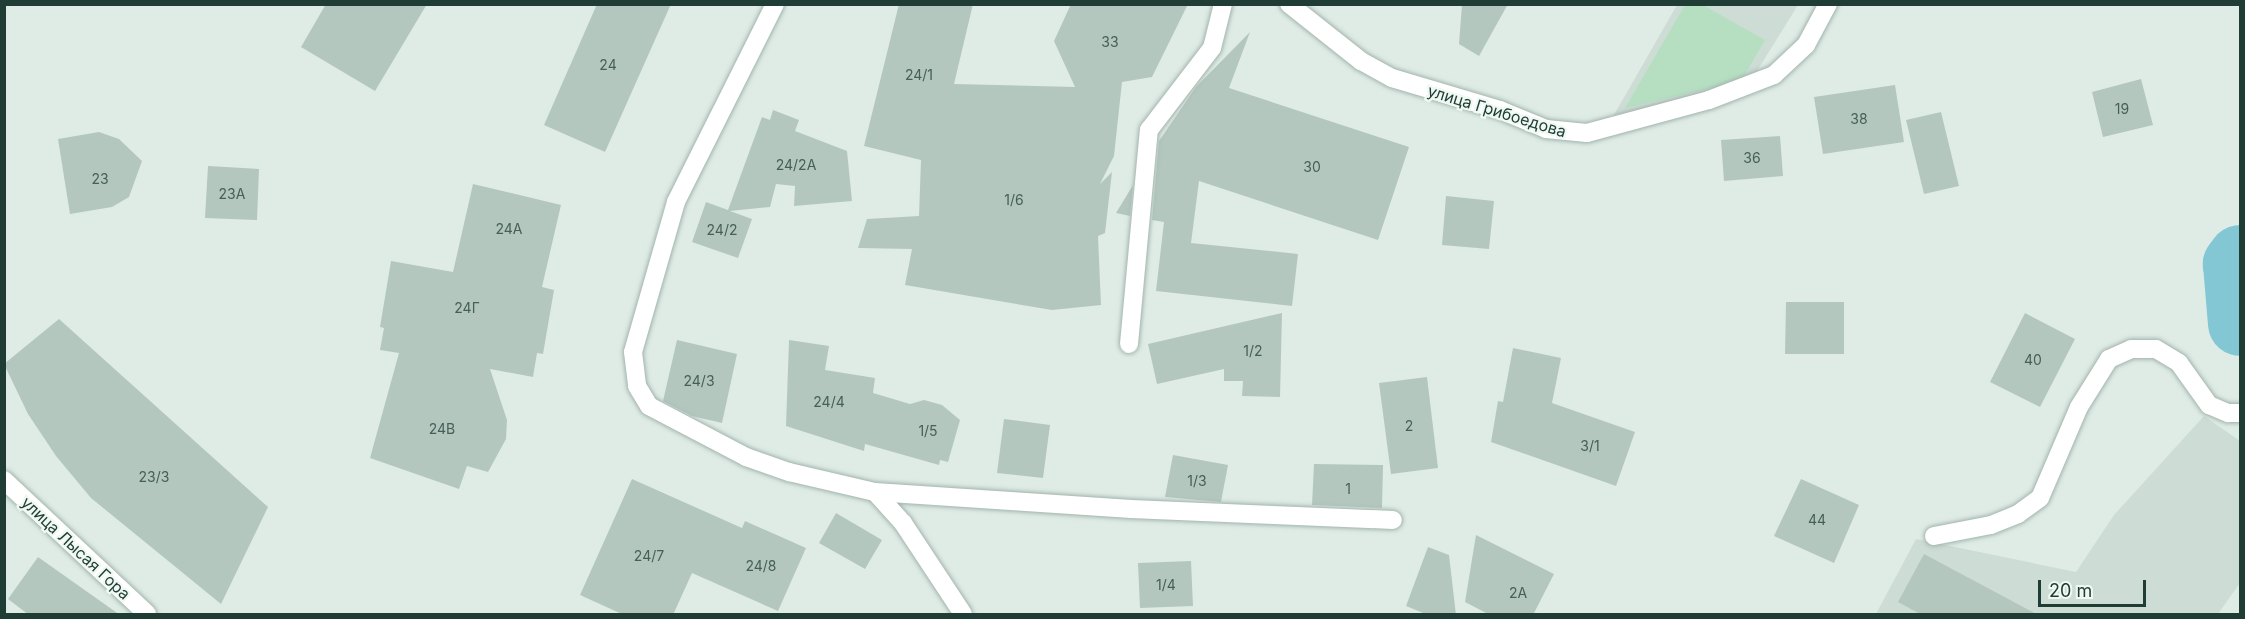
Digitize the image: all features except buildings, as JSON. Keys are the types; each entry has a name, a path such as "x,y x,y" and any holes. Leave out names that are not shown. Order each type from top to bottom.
{"street":[{"path":"775,4 675,202 633,352 633,370 649,406 666,418 768,465 874,492 1131,509 1393,520"},
{"path":"1129,344 1149,130 1212,48 1223,4"},
{"name":"улица Грибоедова","path":"1290,4 1361,61 1392,78 1500,110 1546,129 1587,133 1709,100 1774,75 1806,45 1828,4"},
{"path":"1934,536 1991,525 2018,514 2040,498 2079,407 2109,359 2131,349 2156,349 2179,363 2209,405 2228,413 2241,413"},
{"name":"улица Лысая Гора","path":"4,480 147,615"},
{"path":"874,492 903,523 963,615"}],"shaded area":[{"path":"1677,5 1798,5 1747,87 1611,120"},
{"path":"2204,416 2240,441 2240,583 2218,614 1876,614 1916,539 2076,572 2114,515"}],"green space":[{"path":"1685,5 1703,5 1765,40 1741,81 1625,108"}],"waterway":[{"path":"2240,257 2235,264 2240,324"}]}
